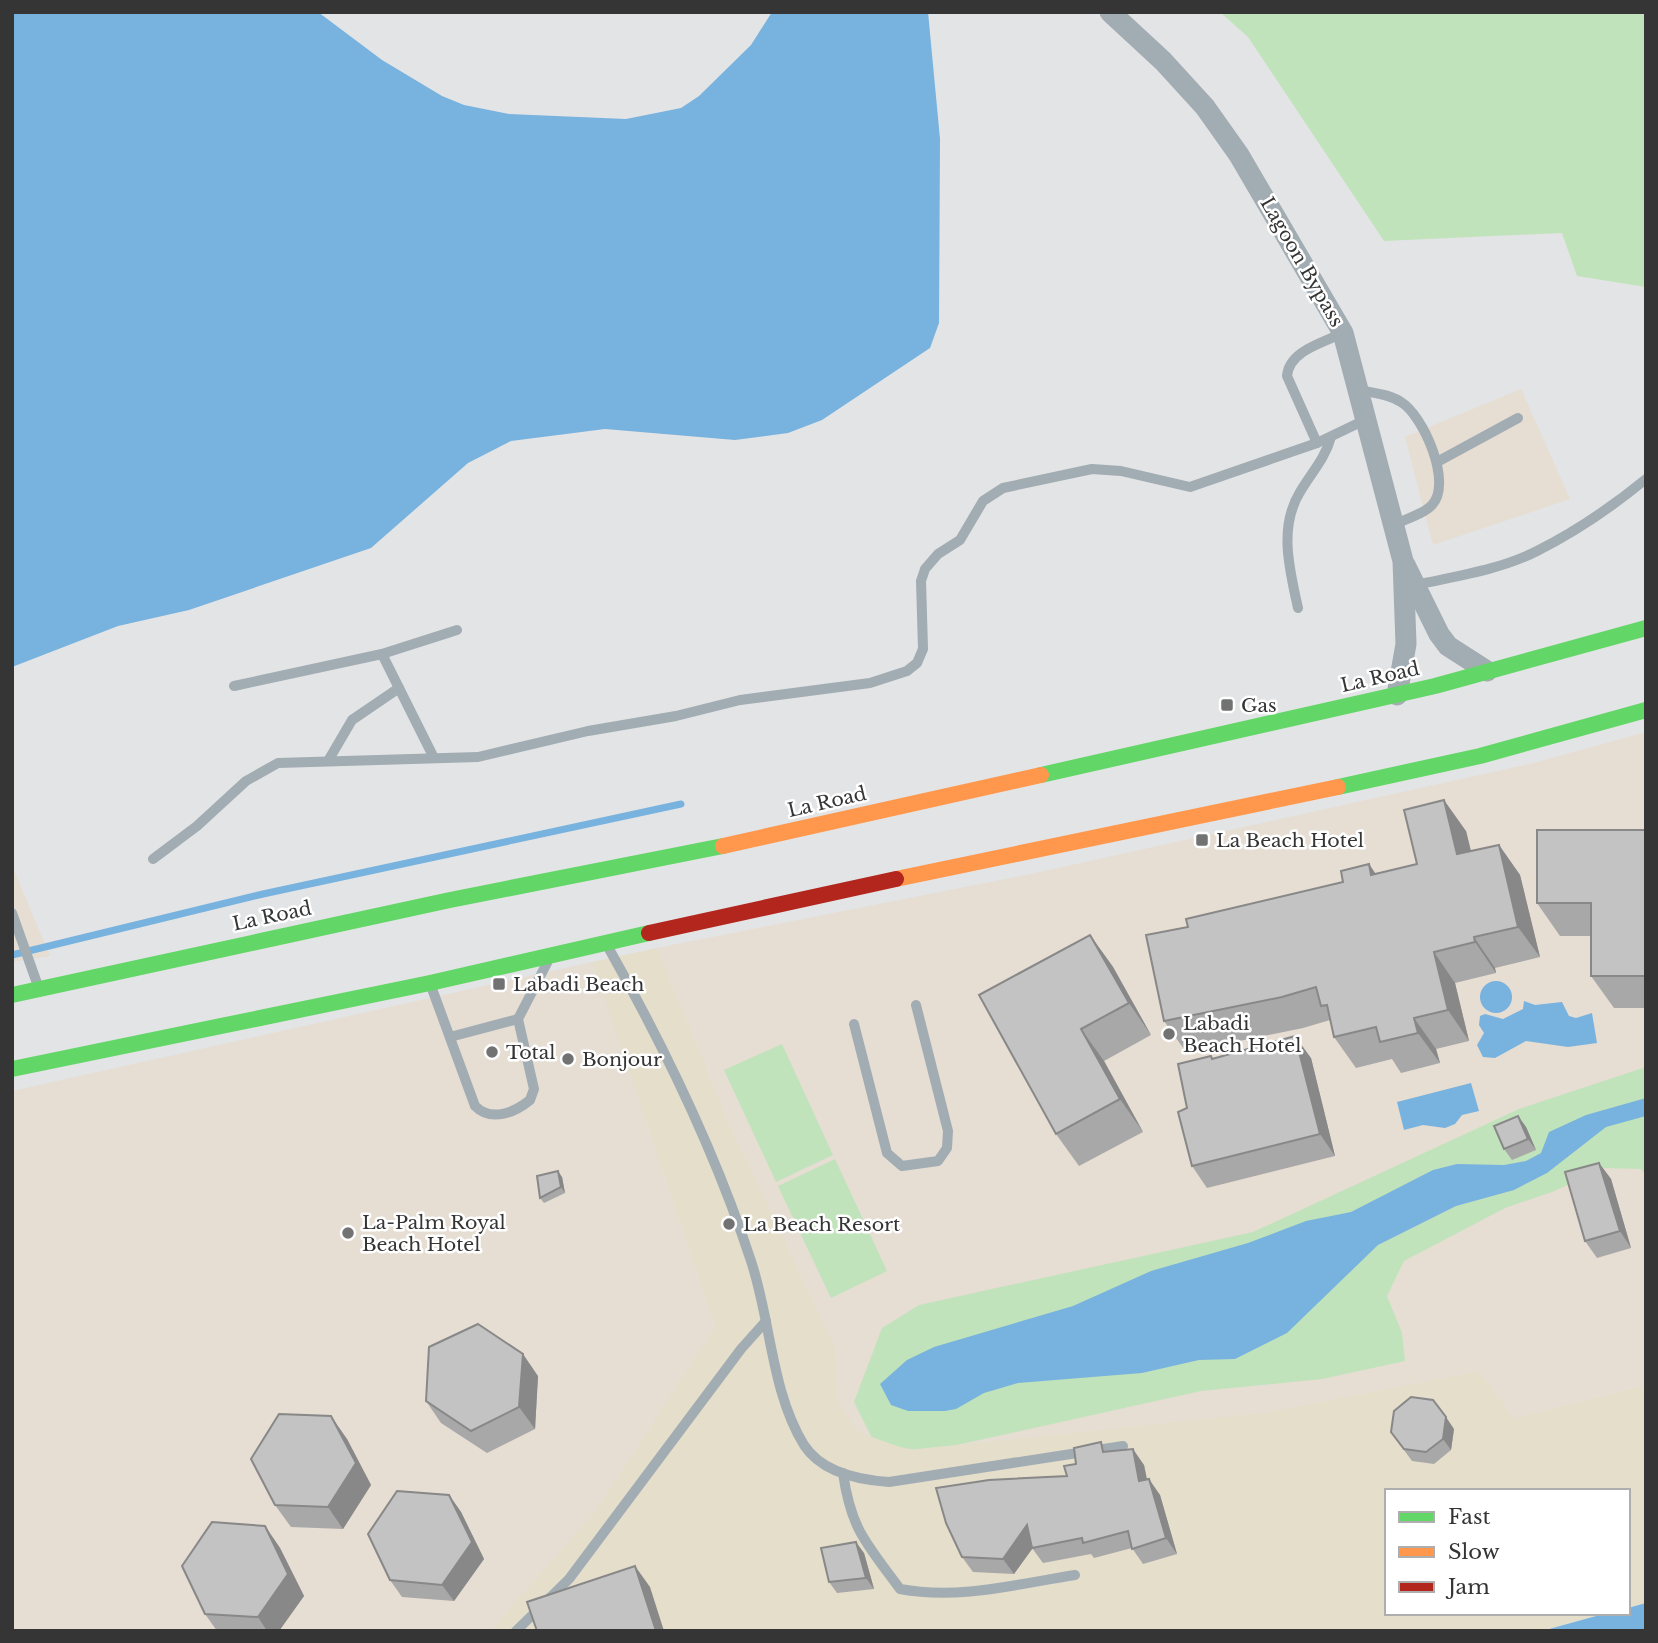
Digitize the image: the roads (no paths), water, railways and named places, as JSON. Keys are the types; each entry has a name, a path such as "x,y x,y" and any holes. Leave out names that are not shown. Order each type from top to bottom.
{"main road":[{"name":"La Road","path":"12,995 450,900 787,833 1397,695 1646,628"},
{"path":"12,1069 430,983 799,900 1119,835 1454,762 1646,710"}],"street":[{"name":"Lagoon Bypass","path":"1110,12 1163,61 1212,116 1271,207 1343,333 1403,561 1406,644 1397,695"},
{"name":"Lagoon Bypass","path":"1403,561 1439,635 1448,646 1487,671"}],"lane":[{"path":"1317,443 1287,376 1288,365 1297,355 1343,333"},
{"path":"1359,390 1403,403 1419,422 1437,462 1439,489 1432,505 1394,526"},
{"path":"1437,462 1518,418"},
{"path":"153,859 197,826 246,780 278,763 478,757 740,700 870,682 907,671 917,663 923,649 921,581 925,569 938,554 960,540 983,501 1003,488 1092,469 1121,471 1190,487 1317,443 1367,419"},
{"path":"1298,608 1286,541 1298,496 1325,456 1331,437"},
{"path":"1416,585 1495,567 1536,552 1609,507 1646,479"},
{"path":"234,686 382,654 457,629"},
{"path":"382,654 434,758"},
{"path":"328,761 352,720 400,688"},
{"path":"12,913 39,989"},
{"path":"607,944 695,1114 752,1263 786,1407 804,1445 814,1458 843,1473 889,1482 1123,1446"},
{"path":"430,983 475,1106 483,1114 496,1116 523,1106 530,1100 534,1089 518,1019 551,956"},
{"path":"854,1024 887,1153 902,1166 938,1161 947,1148 948,1131 916,1005"},
{"path":"450,1038 518,1019"},
{"path":"516,1631 569,1579 741,1349 766,1321"},
{"path":"843,1473 848,1509 860,1535 900,1589 927,1594 964,1593 1075,1575"}],"water":[{"path":"12,12 318,12 382,60 442,96 464,105 509,114 626,119 681,108 699,96 751,45 772,12 928,12 940,139 939,323 930,348 822,420 788,433 735,440 605,429 511,441 468,463 371,548 189,610 118,626 12,667"},
{"path":"1496,981 1507,986 1512,997 1507,1008 1496,1013 1485,1008 1480,997 1485,986"},
{"path":"1524,1001 1535,1005 1562,1002 1569,1016 1576,1018 1592,1013 1597,1043 1568,1047 1526,1041 1495,1058 1483,1057 1477,1045 1484,1033 1479,1025 1480,1016 1485,1014 1503,1019 1523,1009"},
{"path":"1471,1083 1479,1111 1462,1115 1455,1124 1445,1128 1423,1125 1404,1130 1397,1102"},
{"path":"1646,1098 1646,1116 1606,1127 1547,1173 1514,1190 1456,1206 1378,1245 1287,1333 1235,1359 1199,1360 1142,1373 1018,1383 984,1393 956,1409 945,1411 908,1411 891,1405 880,1384 907,1360 934,1347 1073,1306 1151,1271 1248,1243 1306,1221 1351,1212 1433,1170 1457,1164 1504,1165 1526,1161 1541,1153 1549,1132 1586,1115"},
{"path":"1646,1603 1646,1631 1542,1631 1600,1615 1630,1615 1630,1607"}],"waterway":[{"path":"12,955 263,894 681,804"}],"place":[{"name":"Gas","path":"1227,705"},
{"name":"La Beach Hotel","path":"1202,840"},
{"name":"Labadi Beach","path":"499,984"},
{"name":"Labadi Beach Hotel","path":"1169,1034"},
{"name":"Total","path":"492,1052"},
{"name":"Bonjour","path":"568,1059"},
{"name":"La Beach Resort","path":"729,1224"},
{"name":"La-Palm Royal Beach Hotel","path":"348,1233"}]}
